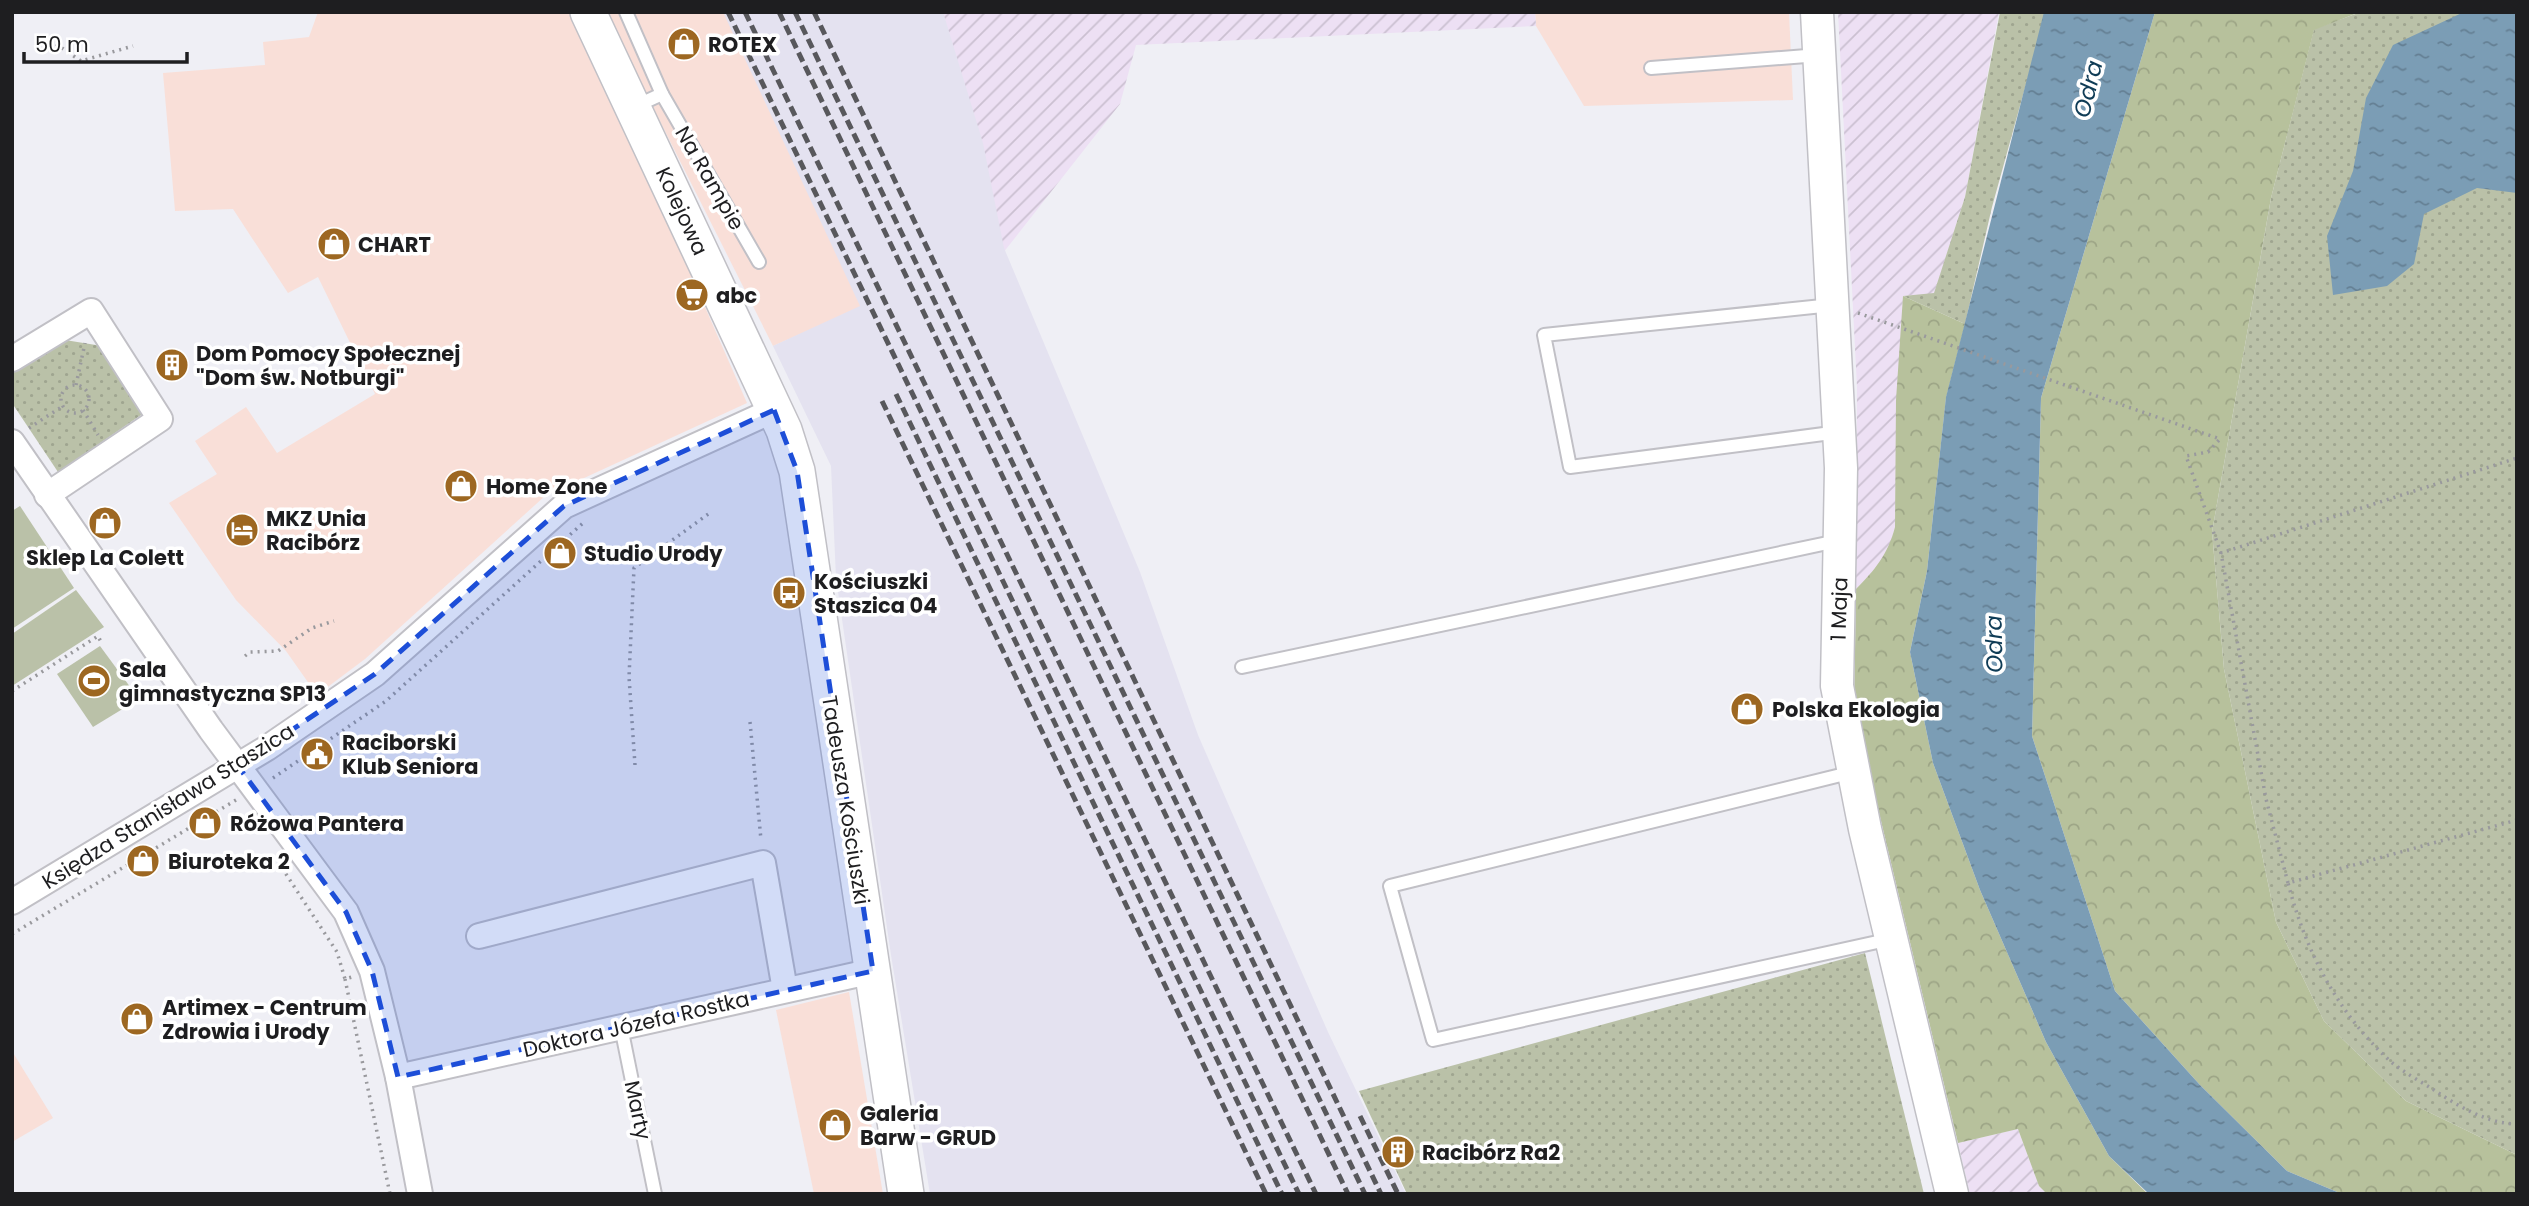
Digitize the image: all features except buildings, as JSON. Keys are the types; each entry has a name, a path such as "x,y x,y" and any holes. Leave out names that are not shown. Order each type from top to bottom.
{"main road":[{"name":"Kolejowa","path":"588,12 647,101 774,410"},
{"name":"Tadeusza Kościuszki","path":"774,410 797,471 906,1194"}],"street":[{"name":"1 Maja","path":"1817,12 1839,432 1841,540 1837,687 1853,772 1952,1194"},
{"path":"12,359 91,311 160,419 47,495"},
{"name":"Księdza Stanisława Staszica","path":"12,902 238,766 375,674 564,506 774,410"},
{"path":"17,437 47,495 238,766 346,912 372,971 398,1077 420,1194"},
{"path":"479,936 763,863 785,990"},
{"name":"Doktora Józefa Rostka","path":"398,1077 873,971"}],"lane":[{"name":"Na Rampie","path":"626,12 647,101 759,262"},
{"path":"1651,68 1819,55"},
{"path":"1832,304 1544,335 1570,467 1839,432"},
{"path":"1242,667 1841,540"},
{"path":"1853,772 1390,886 1433,1040 1891,939"},
{"name":"Marty","path":"621,1027 655,1194"}],"path":[{"path":"56,44 81,61 133,46"},
{"path":"1832,304 2220,439 2208,452 2186,456 2221,553 2266,799 2297,918 2318,969 2346,1012 2391,1062 2449,1100 2501,1124 2517,1124"},
{"path":"63,406 62,393 76,385 91,311"},
{"path":"63,406 75,413 86,407 87,393 76,385"},
{"path":"17,437 63,406"},
{"path":"2221,553 2517,457"},
{"path":"635,765 629,677 634,568 711,512"},
{"path":"269,780 386,701 589,518"},
{"path":"245,656 250,652 278,651 312,628 334,621"},
{"path":"12,691 98,636 102,642"},
{"path":"750,722 763,863"},
{"path":"237,799 244,809"},
{"path":"12,934 229,804"},
{"path":"2288,883 2517,820"},
{"path":"278,862 337,952 390,1194"},
{"path":"345,979 372,971"}],"highlighted area":[{"path":"774,410 797,471 873,971 398,1077 372,971 346,912 238,766 375,674 564,506"}],"shaded area":[{"path":"318,12 571,12 638,154 747,403 545,496 365,659 317,695 286,651 236,600 169,503 217,474 195,441 246,407 277,453 375,394 318,277 288,293 233,209 175,211 163,73 265,65 263,42 309,37"},
{"path":"605,12 727,12 862,307 773,346"},
{"path":"723,12 943,12 983,143 1004,248 1140,572 1198,735 1328,1032 1406,1194 930,1194 891,955 836,578 831,466 773,346 860,306"},
{"path":"940,12 1535,12 1536,26 1136,45 1120,104 1003,253"},
{"path":"1535,12 1789,12 1793,100 1584,106 1536,26"},
{"path":"1838,12 1999,12 1965,197 1934,294 1903,296 1895,527 1890,547 1879,566 1856,589 1857,387"},
{"path":"849,992 883,1194 814,1194 776,1010"},
{"path":"12,1051 53,1118 12,1142"},
{"path":"2018,1129 2039,1186 2047,1194 1970,1194 1958,1143"}],"green space":[{"path":"2000,12 2046,12 1992,207 1965,324 1903,296 1934,293 1965,197"},
{"path":"2155,12 2360,12 2314,30 2271,198 2212,532 2224,669 2276,922 2324,1021 2406,1101 2517,1155 2517,1194 2342,1194 2287,1171 2200,1085 2115,991 2032,736 2041,398"},
{"path":"2361,12 2517,12 2517,1155 2406,1101 2324,1021 2276,922 2224,669 2212,532 2271,198 2314,29"},
{"path":"1903,296 1965,324 1946,398 1927,571 1910,652 1933,763 1980,890 2046,1042 2109,1156 2148,1194 2047,1194 2039,1186 2018,1129 1958,1143 1854,708 1856,589 1880,561 1895,527 1896,400"},
{"path":"65,340 102,346 144,413 58,472 12,403 12,373"},
{"path":"20,506 74,588 12,629 12,511"},
{"path":"76,590 104,627 12,686 12,634"},
{"name":"Sala gimnastyczna SP13","path":"100,646 139,699 93,727 57,674"},
{"path":"1865,953 1924,1194 1407,1194 1359,1091"}],"water":[{"name":"Odra","path":"2044,12 2155,12 2041,398 2032,736 2115,991 2200,1085 2287,1171 2342,1194 2149,1194 2109,1156 2046,1042 1980,890 1933,763 1910,652 1927,571 1946,397"},
{"path":"2464,12 2517,12 2517,193 2477,188 2424,214 2414,264 2387,286 2333,295 2327,236 2353,171 2366,98 2393,45"}],"railway":[{"path":"728,12 1299,1194"},
{"path":"745,12 1316,1194"},
{"path":"779,12 1348,1194"},
{"path":"795,12 1365,1194"},
{"path":"814,12 1381,1194"},
{"path":"896,394 1282,1194"},
{"path":"882,401 1266,1194"},
{"path":"1360,1116 1398,1194"}],"place":[{"name":"ROTEX","path":"684,44"},
{"name":"CHART","path":"334,244"},
{"name":"abc","path":"692,295"},
{"name":"Dom Pomocy Społecznej \"Dom św. Notburgi\"","path":"172,365"},
{"name":"Home Zone","path":"461,486"},
{"name":"Sklep La Colett","path":"105,523"},
{"name":"MKZ Unia Racibórz","path":"242,530"},
{"name":"Studio Urody","path":"560,553"},
{"name":"Kościuszki Staszica 04","path":"789,593"},
{"name":"Sala gimnastyczna SP13","path":"94,681"},
{"name":"Polska Ekologia","path":"1747,709"},
{"name":"Raciborski Klub Seniora","path":"317,754"},
{"name":"Różowa Pantera","path":"205,823"},
{"name":"Biuroteka 2","path":"143,861"},
{"name":"Artimex - Centrum Zdrowia i Urody","path":"137,1019"},
{"name":"Galeria Barw - GRUD","path":"835,1125"},
{"name":"Racibórz Ra2","path":"1398,1152"}]}
